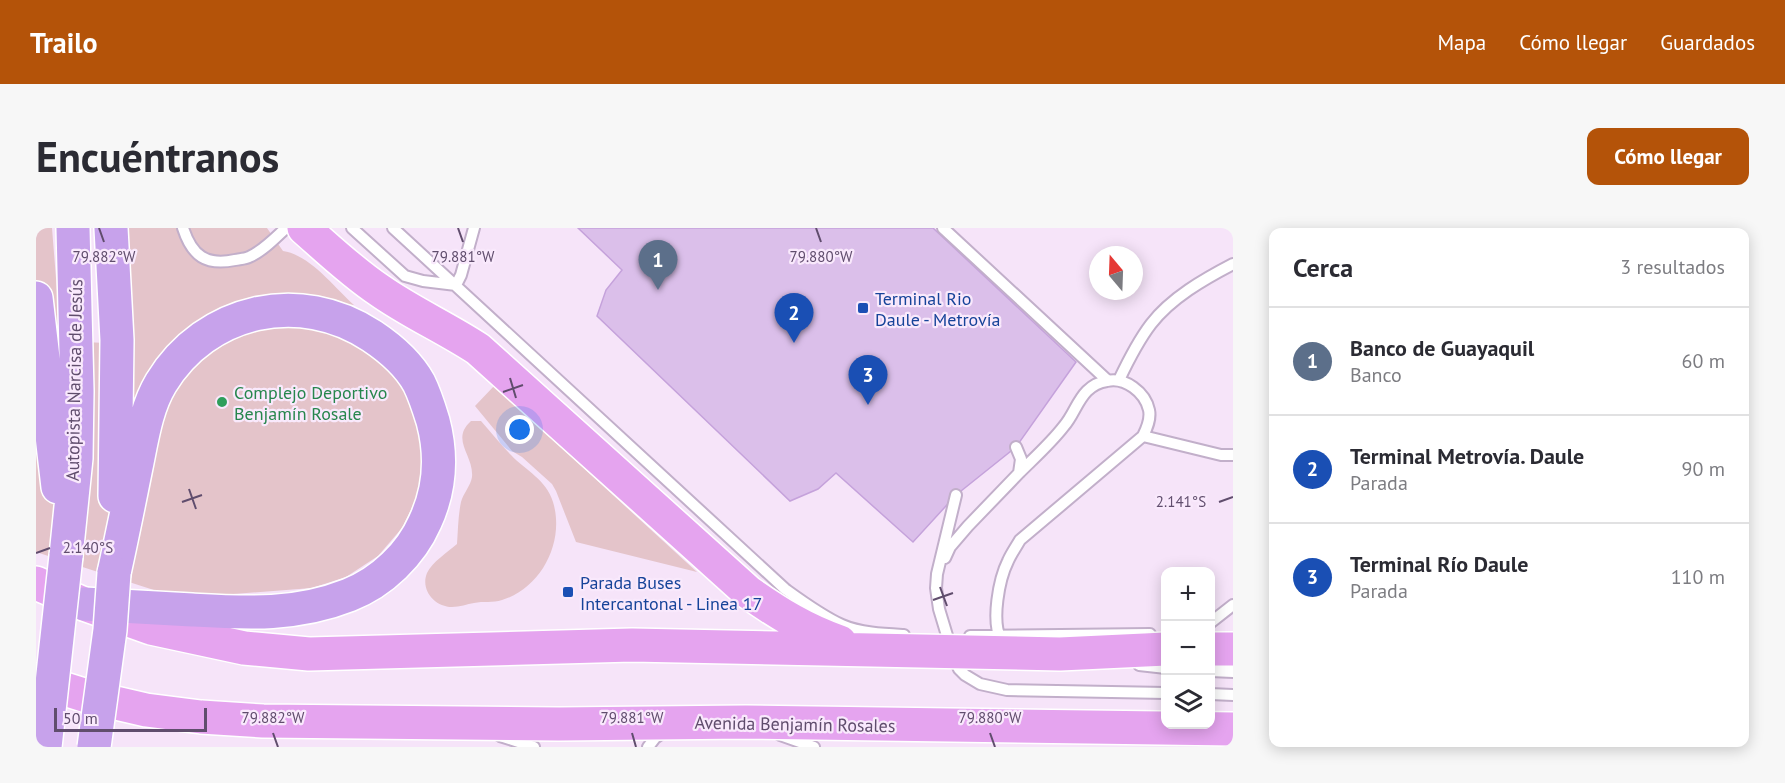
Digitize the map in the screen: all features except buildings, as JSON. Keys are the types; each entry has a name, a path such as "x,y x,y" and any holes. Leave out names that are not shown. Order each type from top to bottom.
{"highway":[{"name":"Autopista Narcisa de Jesús","path":"45,747 76,447 78,391 74,236"},
{"path":"94,747 110,630 114,573 117,340 112,238"},
{"path":"36,298 66,556"},
{"path":"84,604 262,613 294,611 350,595 371,585 392,569 421,533 430,512 436,487 438,452 436,434 428,405 418,382 403,361 385,344 343,320 287,310 260,312 240,317 217,328 178,360 160,384 147,413 114,573"}],"main road":[{"path":"304,228 377,290 478,349 748,592 781,615 814,633 865,650"},
{"path":"36,583 84,604 151,628 244,648 309,654 632,645 865,650 945,642 1005,644 1060,654 1161,649"},
{"path":"1215,649 1233,649"},
{"name":"Avenida Benjamín Rosales","path":"37,680 90,697 146,710 262,721 746,723 1233,729"},
{"path":"325,747 396,723"}],"lane":[{"path":"183,228 194,252 209,262 223,263 249,258 268,245 286,228"},
{"path":"352,228 405,276 456,285"},
{"path":"393,228 785,589 810,607 844,626 883,633 915,635"},
{"path":"456,285 474,228"},
{"path":"943,228 1113,380"},
{"path":"1113,380 1152,323 1177,298 1233,264"},
{"path":"937,574 950,548 968,526 1065,426 1086,392 1096,384 1113,380 1129,384 1143,396 1149,410 1148,424 1143,436 1020,540 1008,561 1001,582 997,609 1005,644 1161,634"},
{"path":"1143,436 1221,455 1233,455"},
{"path":"1016,447 1021,459 1019,473"},
{"path":"956,495 937,574 939,609 945,642 959,669 965,675 980,684 1008,690 1161,693"},
{"path":"1213,621 1233,605"},
{"path":"1060,654 1119,662"},
{"path":"1130,663 1161,667"},
{"path":"1215,671 1233,672"},
{"path":"1215,694 1233,695"},
{"path":"445,723 478,729 534,747"},
{"path":"648,747 664,731 690,723"},
{"path":"746,723 814,747"}],"shaded area":[{"name":"Complejo Deportivo Benjamín Rosale","path":"36,228 52,228 61,341 129,344 123,228 267,228 283,251 303,259 330,281 354,305 270,294 248,298 228,306 240,332 293,324 357,340 382,362 402,386 415,417 423,449 418,495 402,528 378,556 346,577 312,588 195,597 160,592 36,552"},
{"path":"494,386 697,572 576,542 552,484 512,451 475,406"},
{"path":"471,421 481,421 511,455 546,487 553,502 556,532 547,561 529,585 502,600 452,607 440,604 430,596 425,579 440,557 457,544 461,502 472,477 472,469 463,441 465,428"}],"place":[{"name":"Banco de Guayaquil","path":"658,290"},
{"name":"Terminal Rio Daule - Metrovía","path":"863,308"},
{"name":"Terminal Metrovía. Daule","path":"794,343"},
{"name":"Complejo Deportivo Benjamín Rosale","path":"222,402"},
{"name":"Terminal Río Daule","path":"868,405"},
{"name":"Parada Buses Intercantonal - Linea 17","path":"568,592"}]}
